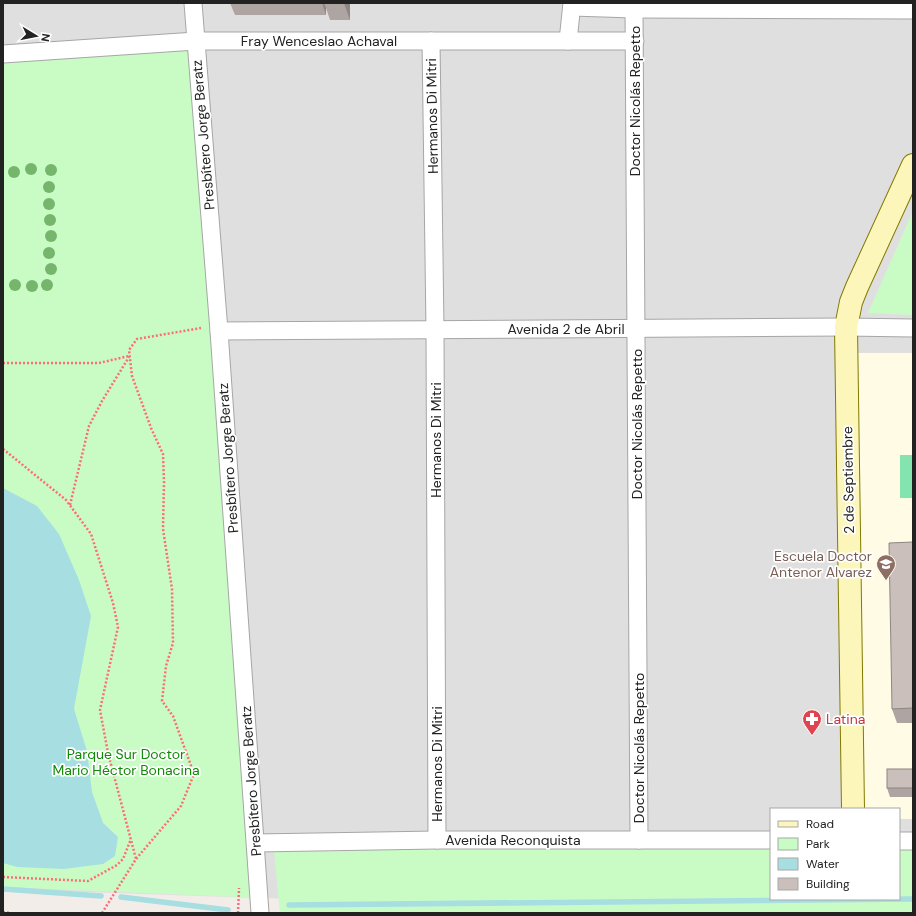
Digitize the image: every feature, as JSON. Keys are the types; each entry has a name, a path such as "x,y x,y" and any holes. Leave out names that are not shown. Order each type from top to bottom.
{"main road":[{"name":"2 de Septiembre","path":"853,808 846,327 851,302 857,287 913,166"}],"street":[{"name":"Presbítero Jorge Beratz","path":"193,3 219,331 260,913"},
{"path":"568,41 572,5 634,9 913,10"},
{"name":"Doctor Nicolás Repetto","path":"634,9 639,840"},
{"name":"Fray Wenceslao Achaval","path":"3,54 196,41 635,41"},
{"name":"Hermanos Di Mitri","path":"431,41 435,329 437,840"},
{"name":"Avenida 2 de Abril","path":"219,331 846,327 913,328"},
{"name":"Avenida Reconquista","path":"256,843 437,840 770,840"},
{"path":"900,840 913,840"}],"path":[{"path":"102,913 136,859 181,806 194,774 173,716 162,701 166,666 173,643 172,589 163,529 163,454 151,428 132,376 129,350 137,339 202,328 219,331"},
{"path":"3,362 99,363 130,356"},
{"path":"70,505 89,426 102,401 130,356"},
{"path":"3,449 66,500 91,534 113,602 118,627 100,710 108,753 136,859"},
{"path":"3,878 88,881 117,865 123,859 131,839"},
{"path":"3,912 11,913"}],"shaded area":[{"path":"3,3 913,3 913,913 853,913 259,898 3,889"},
{"name":"Escuela Doctor Antenor Alvarez","path":"855,353 913,353 913,819 900,819 900,808 861,808"}],"green space":[{"name":"Parque Sur Doctor Mario Héctor Bonacina","path":"196,41 259,898 3,887 3,54"},
{"path":"913,211 913,315 868,313"},
{"path":"900,455 913,455 913,498 900,498"},
{"path":"770,842 770,900 900,900 900,842 913,842 913,913 280,913 274,851"}],"water":[{"path":"3,488 37,506 59,534 79,580 91,616 74,709 87,751 92,792 103,823 118,837 115,856 103,864 64,869 17,867 3,863"}],"building":[{"path":"913,542 913,708 892,709 889,543"},
{"path":"887,769 913,769 913,788 887,788"}],"waterway":[{"path":"3,889 101,896"},
{"path":"121,897 228,910"},
{"path":"900,899 913,899"},
{"path":"289,905 809,900"}],"place":[{"name":"Escuela Doctor Antenor Alvarez","path":"886,581"},
{"name":"Latina","path":"812,736"}]}
